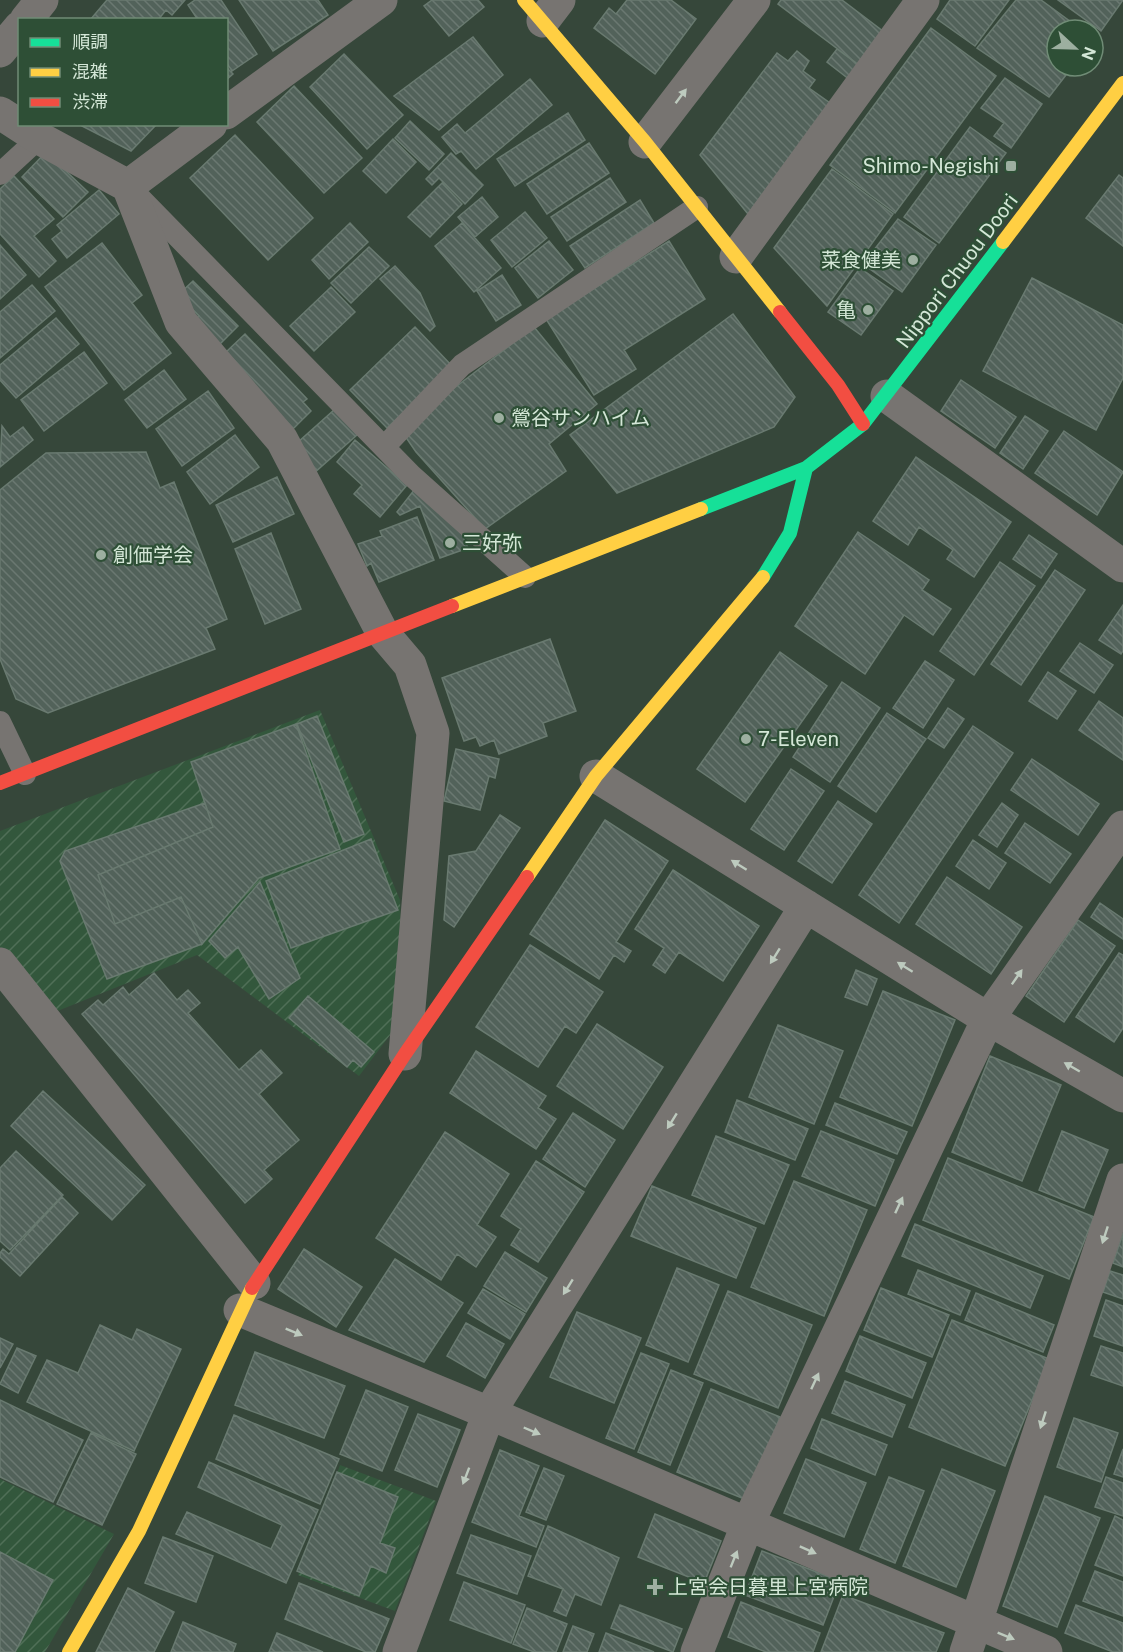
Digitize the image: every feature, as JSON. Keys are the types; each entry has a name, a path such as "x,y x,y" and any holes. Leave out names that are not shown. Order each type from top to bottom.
{"street":[{"path":"28,18 42,0"},
{"path":"228,112 381,0"},
{"path":"645,142 754,0"},
{"path":"736,257 923,0"},
{"path":"542,7 645,142 838,385 863,424"},
{"path":"0,51 18,29"},
{"name":"Nippori Chuou Doori","path":"0,783 806,468 863,424 887,396 1123,83"},
{"path":"0,113 18,125"},
{"path":"20,126 128,186 181,322 282,440 382,632 410,665 433,733 405,1054"},
{"path":"128,186 208,126"},
{"path":"887,396 1123,566"},
{"path":"69,1652 139,1531 247,1297 405,1054 596,776 769,570 790,533 806,468"},
{"path":"596,776 988,1019 1123,1096"},
{"path":"697,1652 748,1523 988,1019 1123,827"},
{"path":"399,1652 489,1413 806,906"},
{"path":"0,964 247,1297 489,1413 748,1523 970,1638 1046,1652"},
{"path":"970,1638 1123,1180"}],"lane":[{"path":"0,174 39,138"},
{"path":"128,186 384,447 525,577"},
{"path":"384,447 462,365 697,207"},
{"path":"0,722 24,774"}],"shaded area":[{"path":"320,710 400,900 403,1018 359,1076 197,955 50,1014 0,950 0,831"},
{"path":"340,1465 436,1501 395,1611 298,1575"},
{"path":"0,1479 114,1534 45,1652 0,1652"}],"building":[{"path":"107,0 185,0 172,15 166,10 160,18 92,18"},
{"path":"195,0 221,0 257,54 232,71 228,65 228,18 197,18 188,5"},
{"path":"239,0 318,0 328,15 273,51"},
{"path":"432,0 478,0 484,7 449,36 424,6"},
{"path":"627,0 671,0 696,19 655,74 594,28 609,8 616,14"},
{"path":"781,0 842,0 884,32 859,65 778,4"},
{"path":"950,0 1009,0 975,46 937,19"},
{"path":"1016,0 1041,0 1066,18 1045,18 1045,78 1064,78 1049,97 977,48"},
{"path":"1058,0 1123,0 1105,25 1105,18 1083,18"},
{"path":"931,28 996,76 895,213 830,165"},
{"path":"473,37 503,75 439,130 394,96"},
{"path":"837,49 860,66 850,80 827,62"},
{"path":"797,51 809,61 803,71 815,80 809,88 830,103 748,214 700,155 777,53 788,61"},
{"path":"344,54 403,115 367,149 310,87"},
{"path":"228,69 233,74 228,78"},
{"path":"1005,78 1042,104 1011,148 994,136 1004,123 981,108"},
{"path":"530,79 552,105 476,169 461,151 456,154 442,137 457,124 465,133"},
{"path":"294,86 362,158 324,193 257,122"},
{"path":"568,113 585,140 515,186 497,159"},
{"path":"410,121 444,154 429,170 395,138"},
{"path":"82,126 155,126 131,151"},
{"path":"970,127 1006,153 939,243 904,217"},
{"path":"235,135 313,218 268,260 190,178"},
{"path":"393,139 416,162 386,193 363,171"},
{"path":"589,143 609,173 547,214 527,184"},
{"path":"46,152 88,192 63,217 22,177"},
{"path":"451,153 483,185 465,204 439,178 432,185 426,179"},
{"path":"832,169 893,214 827,306 774,248"},
{"path":"1119,175 1123,178 1123,246 1086,218"},
{"path":"14,176 54,219 34,236 56,261 39,277 0,234 0,189"},
{"path":"610,178 626,202 567,241 551,217"},
{"path":"442,183 462,204 430,237 408,217"},
{"path":"99,190 119,214 67,258 52,239 62,231 57,225"},
{"path":"482,197 498,217 475,237 458,217"},
{"path":"640,200 654,223 585,268 570,246"},
{"path":"525,212 547,238 512,267 491,240"},
{"path":"898,219 936,245 902,292 863,264"},
{"path":"350,223 368,242 329,279 312,260"},
{"path":"462,223 501,268 474,292 435,246"},
{"path":"549,241 573,270 538,298 515,268"},
{"path":"669,241 705,299 624,350 636,369 594,395 546,319"},
{"path":"102,243 142,295 132,303 171,353 124,390 45,287"},
{"path":"0,245 26,275 0,299"},
{"path":"369,247 389,266 351,303 331,283"},
{"path":"395,266 420,293 435,326 430,331 380,279"},
{"path":"860,268 893,291 861,335 828,312"},
{"path":"502,275 521,305 496,321 477,291"},
{"path":"1032,278 1123,325 1123,378 1096,430 983,371"},
{"path":"193,281 238,326 220,344 195,319 199,316 178,295"},
{"path":"32,285 55,311 0,358 0,312"},
{"path":"331,287 355,312 314,351 290,326"},
{"path":"733,314 795,397 774,427 617,493 570,435"},
{"path":"56,318 79,344 16,398 0,380 0,365"},
{"path":"415,327 452,366 387,428 350,390"},
{"name":"鶯谷サンハイム","path":"534,327 597,404 549,444 566,471 485,529 416,452 403,433 449,392"},
{"path":"245,334 307,399 303,402 311,411 292,430 226,352"},
{"path":"84,352 107,383 44,431 21,400"},
{"path":"164,370 186,399 147,428 125,400"},
{"path":"961,380 1016,417 995,448 941,411"},
{"path":"208,391 234,428 182,466 156,429"},
{"path":"335,409 357,435 314,473 296,444"},
{"path":"1025,416 1048,431 1023,469 1000,453"},
{"path":"2,426 10,437 23,427 33,440 0,467"},
{"path":"1064,431 1123,472 1097,515 1035,473"},
{"path":"235,435 259,467 210,504 187,472"},
{"path":"355,440 407,485 380,517 354,494 362,485 337,462"},
{"name":"創価学会","path":"146,452 160,488 174,482 227,619 206,628 215,649 48,713 16,699 0,659 0,490 46,453"},
{"path":"916,457 1011,522 974,577 947,559 953,550 919,527 908,545 873,521"},
{"path":"277,477 294,514 233,542 216,505"},
{"path":"418,485 456,521 468,548 440,558 420,506 400,515 397,512"},
{"path":"417,517 434,560 379,582 371,563 367,566 358,544 382,536 380,531"},
{"path":"858,532 929,580 922,590 951,609 933,635 904,615 865,674 795,626"},
{"path":"271,533 301,609 265,624 235,549"},
{"path":"1029,535 1057,554 1041,578 1013,559"},
{"path":"1000,562 1035,586 974,675 940,651"},
{"path":"1055,570 1085,590 1021,685 991,664"},
{"path":"1123,605 1123,651 1121,654 1099,640"},
{"path":"550,639 576,711 543,723 547,736 499,754 494,740 480,746 476,737 464,741 442,678"},
{"path":"1080,643 1113,665 1094,693 1060,671"},
{"path":"780,652 827,686 745,802 697,769"},
{"path":"925,661 954,680 923,728 893,708"},
{"path":"1048,672 1076,691 1057,719 1029,701"},
{"path":"842,682 880,708 830,782 793,757"},
{"path":"1099,701 1123,718 1123,760 1079,730"},
{"path":"948,708 964,719 944,748 928,738"},
{"path":"887,713 926,739 876,812 838,786"},
{"path":"317,716 364,834 344,842 297,724"},
{"path":"296,724 340,849 259,878 202,944 181,897 115,924 98,875 213,827 191,762"},
{"path":"973,726 1013,753 899,923 859,895"},
{"path":"456,749 499,759 495,778 489,776 480,810 444,801"},
{"path":"1032,759 1099,804 1078,835 1011,790"},
{"path":"791,769 824,791 784,850 751,829"},
{"path":"838,801 872,824 832,883 798,861"},
{"path":"205,803 213,827 98,875 115,924 181,897 202,944 107,979 60,861 65,851"},
{"path":"1002,803 1018,815 997,847 979,835"},
{"path":"500,815 520,828 454,927 444,920 449,856 476,851"},
{"path":"605,820 668,861 616,942 631,951 624,962 614,955 599,979 530,934"},
{"path":"1025,823 1071,854 1050,883 1005,853"},
{"path":"371,839 398,910 291,948 266,881"},
{"path":"973,840 1006,863 989,889 956,866"},
{"path":"673,870 759,926 723,981 679,952 665,973 653,965 664,948 635,929"},
{"path":"947,877 1022,927 991,974 916,924"},
{"path":"260,882 300,978 269,999 238,947 225,958 209,941"},
{"path":"1100,903 1123,919 1123,939 1091,917"},
{"path":"1078,920 1115,946 1064,1022 1026,996"},
{"path":"530,945 603,992 576,1033 565,1026 538,1067 476,1027"},
{"path":"1119,953 1123,955 1123,1028 1114,1042 1076,1017"},
{"path":"856,970 877,979 867,1005 845,997"},
{"path":"154,973 177,1000 188,990 200,1003 188,1013 239,1070 261,1050 282,1073 259,1094 299,1140 264,1170 272,1179 245,1203 82,1014 98,1000 103,1005 123,987 129,995"},
{"path":"883,991 955,1020 912,1126 840,1097"},
{"path":"308,996 374,1052 361,1067 353,1060 347,1067 289,1018"},
{"path":"597,1024 663,1067 623,1129 557,1086"},
{"path":"778,1025 843,1051 814,1124 749,1097"},
{"path":"476,1051 546,1096 538,1108 556,1119 536,1149 450,1093"},
{"path":"990,1056 1061,1085 1022,1181 952,1152"},
{"path":"43,1091 145,1185 112,1220 11,1126"},
{"path":"737,1100 808,1129 795,1160 725,1132"},
{"path":"835,1103 907,1132 897,1154 826,1125"},
{"path":"573,1113 615,1140 585,1187 543,1159"},
{"path":"821,1131 894,1160 875,1206 802,1176"},
{"path":"1062,1131 1108,1150 1084,1208 1039,1190"},
{"path":"445,1132 509,1174 477,1225 496,1237 476,1267 457,1254 441,1280 376,1238"},
{"path":"716,1136 789,1165 764,1224 692,1195"},
{"path":"16,1151 63,1195 10,1250 0,1241 0,1168"},
{"path":"948,1158 1094,1217 1069,1279 923,1220"},
{"path":"536,1161 584,1192 538,1262 511,1245 521,1229 501,1216"},
{"path":"794,1181 867,1210 824,1316 751,1287"},
{"path":"652,1186 756,1228 736,1278 631,1236"},
{"path":"62,1197 78,1213 20,1276 0,1257 0,1253 3,1249 9,1254"},
{"path":"915,1224 1043,1276 1030,1308 902,1256"},
{"path":"1123,1233 1123,1267 1113,1263"},
{"path":"304,1249 362,1287 336,1327 278,1289"},
{"path":"505,1252 547,1278 526,1312 484,1286"},
{"path":"395,1259 463,1303 424,1362 349,1330"},
{"path":"677,1268 719,1285 688,1362 646,1345"},
{"path":"918,1270 970,1291 960,1315 908,1294"},
{"path":"1110,1271 1123,1275 1123,1299 1103,1292"},
{"path":"881,1288 949,1315 932,1357 864,1330"},
{"path":"483,1289 525,1314 510,1339 468,1313"},
{"path":"728,1291 812,1325 778,1408 694,1374"},
{"path":"976,1293 1054,1325 1043,1352 965,1320"},
{"path":"1106,1300 1123,1306 1123,1346 1094,1336"},
{"path":"577,1312 641,1338 614,1403 550,1377"},
{"path":"952,1320 1049,1359 1005,1466 909,1427"},
{"path":"466,1323 504,1344 485,1378 447,1356"},
{"path":"100,1325 132,1340 137,1329 181,1349 134,1451 27,1402 47,1360 78,1373"},
{"path":"860,1336 926,1363 912,1398 846,1371"},
{"path":"0,1338 13,1344 0,1368"},
{"path":"1101,1346 1123,1353 1123,1386 1091,1375"},
{"path":"17,1348 36,1356 18,1393 0,1384"},
{"path":"255,1352 345,1386 324,1438 235,1405"},
{"path":"641,1353 669,1364 634,1449 606,1438"},
{"path":"671,1370 703,1383 670,1465 638,1452"},
{"path":"845,1381 905,1405 892,1437 832,1413"},
{"path":"711,1389 780,1417 747,1500 677,1472"},
{"path":"366,1390 408,1407 382,1471 340,1454"},
{"path":"0,1400 83,1440 53,1502 0,1477"},
{"path":"418,1414 460,1430 437,1487 395,1470"},
{"path":"234,1415 339,1459 320,1504 216,1459"},
{"path":"1074,1418 1118,1433 1101,1482 1057,1467"},
{"path":"822,1419 887,1445 875,1475 811,1448"},
{"path":"91,1433 136,1454 102,1525 57,1504"},
{"path":"1123,1449 1123,1477 1114,1474"},
{"path":"500,1450 539,1466 519,1516 544,1526 536,1547 472,1522"},
{"path":"806,1459 866,1483 844,1537 784,1513"},
{"path":"209,1462 318,1510 286,1583 176,1534 187,1512 271,1549 282,1525 198,1487"},
{"path":"544,1468 564,1476 546,1520 526,1512"},
{"path":"942,1469 995,1491 956,1587 903,1566"},
{"path":"337,1472 398,1497 380,1543 395,1548 386,1573 371,1566 359,1596 297,1571"},
{"path":"889,1477 924,1491 895,1563 860,1549"},
{"path":"1106,1477 1123,1483 1123,1516 1095,1507"},
{"path":"1045,1496 1100,1518 1057,1627 1003,1606"},
{"path":"655,1514 721,1541 704,1583 638,1557"},
{"path":"1115,1516 1123,1520 1123,1576 1095,1565"},
{"path":"548,1526 619,1558 601,1605 575,1594 566,1616 554,1611 563,1589 528,1576"},
{"path":"471,1535 531,1556 517,1594 457,1573"},
{"path":"163,1537 213,1556 196,1602 145,1583"},
{"path":"762,1551 840,1581 823,1625 745,1595"},
{"path":"0,1552 53,1580 15,1652 0,1652"},
{"path":"1095,1571 1123,1582 1123,1616 1083,1601"},
{"path":"464,1582 525,1605 511,1643 450,1620"},
{"path":"299,1583 389,1619 375,1652 366,1652 285,1619"},
{"path":"128,1588 174,1612 154,1652 96,1652"},
{"path":"843,1595 944,1633 936,1652 821,1652"},
{"path":"741,1602 820,1633 813,1652 766,1652 728,1637"},
{"path":"620,1605 682,1629 673,1652 611,1628"},
{"path":"1076,1605 1123,1623 1123,1652 1113,1652 1065,1633"},
{"path":"527,1608 567,1624 556,1652 534,1652 513,1644"},
{"path":"183,1622 236,1644 233,1652 171,1652"},
{"path":"573,1626 594,1634 587,1652 563,1652"},
{"path":"277,1633 323,1652 269,1652"},
{"path":"606,1633 654,1652 599,1652"}],"traffic: fast":[{"path":"701,509 806,468 863,424 1003,242"},
{"path":"763,577 790,533 806,468"}],"traffic: slow":[{"path":"524,0 645,142 780,312"},
{"path":"1003,242 1123,83"},
{"path":"452,606 701,509"},
{"path":"527,877 596,776 763,577"},
{"path":"69,1652 139,1531 252,1288"}],"traffic: jam":[{"path":"780,312 838,385 863,424"},
{"path":"0,783 452,606"},
{"path":"252,1288 405,1054 527,877"}],"place":[{"name":"Shimo-Negishi","path":"1011,166"},
{"name":"菜食健美","path":"913,260"},
{"name":"亀","path":"868,310"},
{"name":"鶯谷サンハイム","path":"499,418"},
{"name":"三好弥","path":"450,543"},
{"name":"創価学会","path":"101,555"},
{"name":"7-Eleven","path":"746,739"},
{"name":"上宮会日暮里上宮病院","path":"655,1587"}]}
